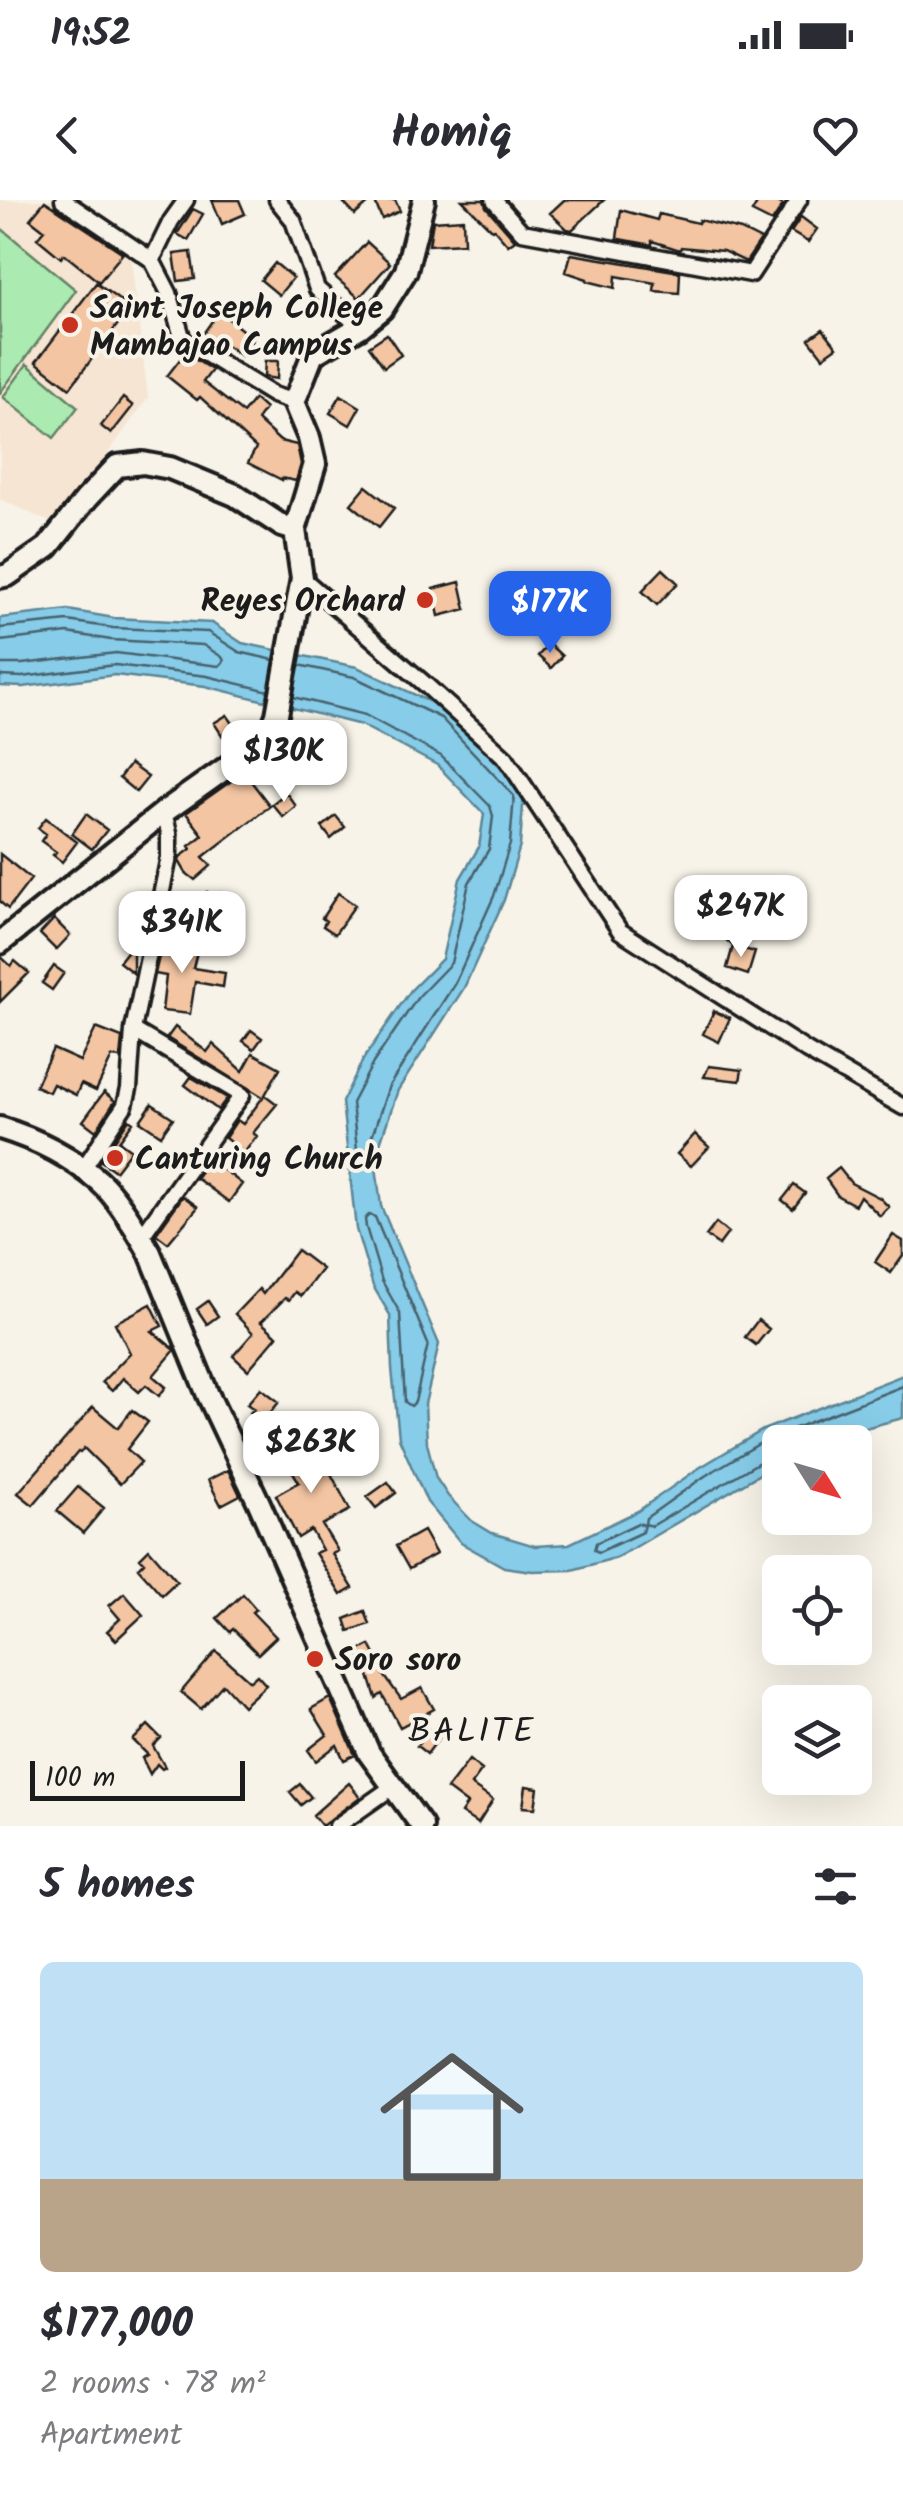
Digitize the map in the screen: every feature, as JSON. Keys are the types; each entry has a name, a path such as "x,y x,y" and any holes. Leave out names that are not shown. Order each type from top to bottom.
{"street":[{"path":"64,200 152,260 183,340 274,395 294,402"},
{"path":"152,260 186,200"},
{"path":"277,200 292,220 316,289 360,327"},
{"path":"0,943 164,812 265,739 277,715 302,578 294,530 315,464 294,402 312,354 360,327 382,309 406,271 424,200"},
{"path":"494,200 522,232 751,274 799,200"},
{"path":"0,577 48,548 117,466 143,462 170,468 234,495 294,530"},
{"path":"302,578 506,758 620,931 807,1051 903,1107"},
{"path":"83,1169 125,1106 130,1088 133,1030 169,857 164,812"},
{"path":"133,1030 242,1095 141,1237"},
{"path":"0,1128 32,1138 102,1183 141,1237 369,1753 422,1826"},
{"path":"337,1826 394,1786"}],"shaded area":[{"name":"Saint Joseph College Mambajao Campus","path":"0,200 59,200 130,251 148,398 56,525 0,499"}],"green space":[{"path":"2,229 76,290 0,393 0,232"},
{"path":"27,364 78,407 54,438 3,397"}],"water":[{"path":"68,610 114,618 212,623 242,643 357,667 447,710 524,792 520,846 504,900 464,988 398,1090 375,1158 381,1206 439,1344 425,1404 427,1443 436,1478 472,1521 492,1533 535,1546 569,1544 638,1511 762,1431 762,1473 615,1558 572,1570 504,1567 461,1543 427,1502 399,1438 390,1315 373,1286 356,1229 342,1102 364,1058 411,990 442,959 460,879 479,847 484,814 437,765 361,725 205,686 115,675 23,687 0,686 0,618"},
{"path":"903,1375 903,1418 872,1426 776,1425"}],"building":[{"path":"212,200 239,200 245,214 222,224"},
{"path":"341,200 372,200 355,215"},
{"path":"374,200 395,200 400,211 382,219"},
{"path":"462,200 484,200 515,240 508,245"},
{"path":"564,200 604,200 572,230 550,213"},
{"path":"759,200 774,200 783,205 772,222 752,212"},
{"path":"45,201 123,253 99,282 37,238 44,230 30,219"},
{"path":"193,209 203,214 188,240 177,234"},
{"path":"621,210 657,220 659,214 698,223 699,220 741,230 761,240 746,262 723,251 681,247 680,250 652,241 652,245 620,239 617,238"},
{"path":"801,217 817,229 808,242 791,232"},
{"path":"463,219 464,243 429,245 433,221"},
{"path":"367,242 390,263 359,298 335,277"},
{"path":"191,252 195,279 178,281 174,254"},
{"path":"571,254 680,272 679,293 654,291 655,283 616,276 615,288 587,281 566,272"},
{"path":"275,263 293,278 279,295 261,280"},
{"path":"96,283 130,308 70,388 36,362"},
{"path":"219,311 253,339 241,356 222,342 217,348 200,338"},
{"path":"823,329 837,347 823,357 809,339"},
{"path":"387,334 401,355 384,367 369,346"},
{"path":"185,353 212,370 203,382 243,413 254,399 265,409 257,420 280,441 297,445 301,464 296,481 282,480 248,463 256,448 200,397 197,400 167,376"},
{"path":"265,361 278,361 277,379 264,377"},
{"path":"341,395 360,407 350,425 330,413"},
{"path":"123,398 133,406 111,434 101,426"},
{"path":"366,486 394,508 379,527 351,504"},
{"path":"663,569 678,583 657,605 642,591"},
{"path":"460,582 466,609 439,616 433,589"},
{"path":"549,644 562,656 551,668 538,656"},
{"path":"227,715 237,729 224,738 214,723"},
{"path":"130,764 148,777 136,792 119,778"},
{"path":"244,772 270,806 203,857 211,866 195,880 179,861 203,835 186,813"},
{"path":"286,793 296,806 283,817 272,804"},
{"path":"86,814 107,830 92,849 72,834"},
{"path":"336,816 345,827 331,839 322,827"},
{"path":"46,818 77,842 62,862 41,841 46,834 38,828"},
{"path":"0,854 31,879 8,909 0,902"},
{"path":"207,892 215,901 221,893 236,904 225,918 243,938 226,953 203,928 201,938 189,924 193,920 185,910"},
{"path":"338,893 355,905 335,934 323,926 326,921 322,918"},
{"path":"54,919 70,935 56,950 40,934"},
{"path":"728,925 740,931 733,946 723,937"},
{"path":"163,939 198,948 193,968 225,973 223,987 195,982 190,1014 162,1011 166,976 155,974"},
{"path":"133,944 133,973 119,962"},
{"path":"733,946 755,952 748,975 727,968"},
{"path":"0,956 11,966 15,961 29,973 0,1002"},
{"path":"54,966 64,973 52,990 42,983"},
{"path":"714,1011 730,1018 719,1042 703,1034"},
{"path":"175,1027 207,1052 213,1044 243,1071 253,1053 280,1068 265,1095 277,1104 253,1133 257,1136 244,1153 225,1138 237,1120 243,1124 263,1097 167,1038"},
{"path":"96,1028 122,1038 120,1058 112,1057 96,1091 81,1084 76,1095 53,1084 49,1092 35,1086 53,1049 80,1061"},
{"path":"251,1030 262,1038 254,1049 243,1041"},
{"path":"709,1066 742,1070 740,1081 704,1077"},
{"path":"191,1077 227,1098 218,1110 185,1085"},
{"path":"104,1092 115,1101 96,1131 83,1121"},
{"path":"152,1104 173,1118 161,1135 140,1121"},
{"name":"Canturing Church","path":"129,1119 133,1122 119,1141 131,1150 115,1171 101,1161"},
{"path":"695,1134 709,1147 691,1166 677,1154"},
{"path":"210,1159 242,1184 229,1202 196,1178"},
{"path":"839,1168 851,1183 889,1207 880,1216 860,1196 855,1205 838,1196 826,1179"},
{"path":"794,1185 805,1193 793,1209 782,1200"},
{"path":"183,1196 198,1207 168,1243 156,1234"},
{"path":"716,1223 728,1233 719,1245 706,1236"},
{"path":"893,1235 903,1241 903,1256 891,1273 875,1262"},
{"path":"297,1250 322,1269 301,1296 295,1292 289,1300 285,1298 261,1322 277,1336 248,1370 233,1356 253,1333 235,1314 259,1289 263,1294"},
{"path":"208,1301 218,1316 207,1324 197,1309"},
{"path":"151,1304 162,1326 152,1331 175,1350 153,1376 166,1387 159,1396 146,1385 139,1392 123,1378 112,1391 102,1382 130,1353 115,1323"},
{"path":"758,1320 769,1329 756,1345 745,1337"},
{"path":"261,1388 279,1402 262,1423 250,1413 254,1409 247,1404"},
{"path":"93,1407 118,1428 132,1410 148,1422 127,1449 141,1462 120,1484 84,1448 33,1505 18,1493"},
{"path":"301,1425 316,1445 350,1510 322,1525 338,1551 332,1554 353,1588 341,1595 315,1553 322,1550 311,1530 298,1538 276,1495 299,1482 284,1457 270,1463 262,1443"},
{"path":"228,1470 240,1495 221,1505 208,1480"},
{"path":"388,1482 396,1493 376,1508 367,1497"},
{"path":"78,1487 104,1508 83,1533 57,1511"},
{"path":"423,1531 436,1554 409,1569 396,1546"},
{"path":"149,1549 177,1581 162,1595 138,1568 144,1562 140,1558"},
{"path":"124,1593 143,1615 116,1640 107,1631 120,1619 109,1606"},
{"path":"243,1594 256,1609 252,1612 276,1637 258,1654 217,1618"},
{"path":"365,1611 370,1624 349,1631 345,1619"},
{"path":"370,1645 380,1664 385,1662 389,1673 384,1675 401,1699 422,1688 434,1709 400,1727 382,1694 376,1698 357,1652"},
{"path":"216,1651 250,1681 257,1675 266,1685 243,1706 223,1684 201,1709 181,1692"},
{"path":"330,1698 355,1755 344,1760 337,1745 316,1761 308,1750 327,1735 311,1709"},
{"path":"148,1725 161,1738 153,1746 165,1767 157,1764 150,1774 142,1758 148,1755 133,1740"},
{"path":"429,1730 439,1738 427,1754 417,1746"},
{"path":"469,1760 482,1770 471,1785 493,1800 478,1824 461,1813 467,1804 447,1789"},
{"path":"349,1783 360,1797 322,1826 313,1815"},
{"path":"300,1784 311,1797 301,1805 290,1792"},
{"path":"526,1786 538,1788 535,1808 523,1807"}],"place":[{"name":"Saint Joseph College Mambajao Campus","path":"70,325"},
{"name":"Reyes Orchard","path":"425,600"},
{"name":"Canturing Church","path":"115,1158"},
{"name":"Soro soro","path":"315,1659"}],"district":[{"name":"BALITE","path":"472,1730"}]}
